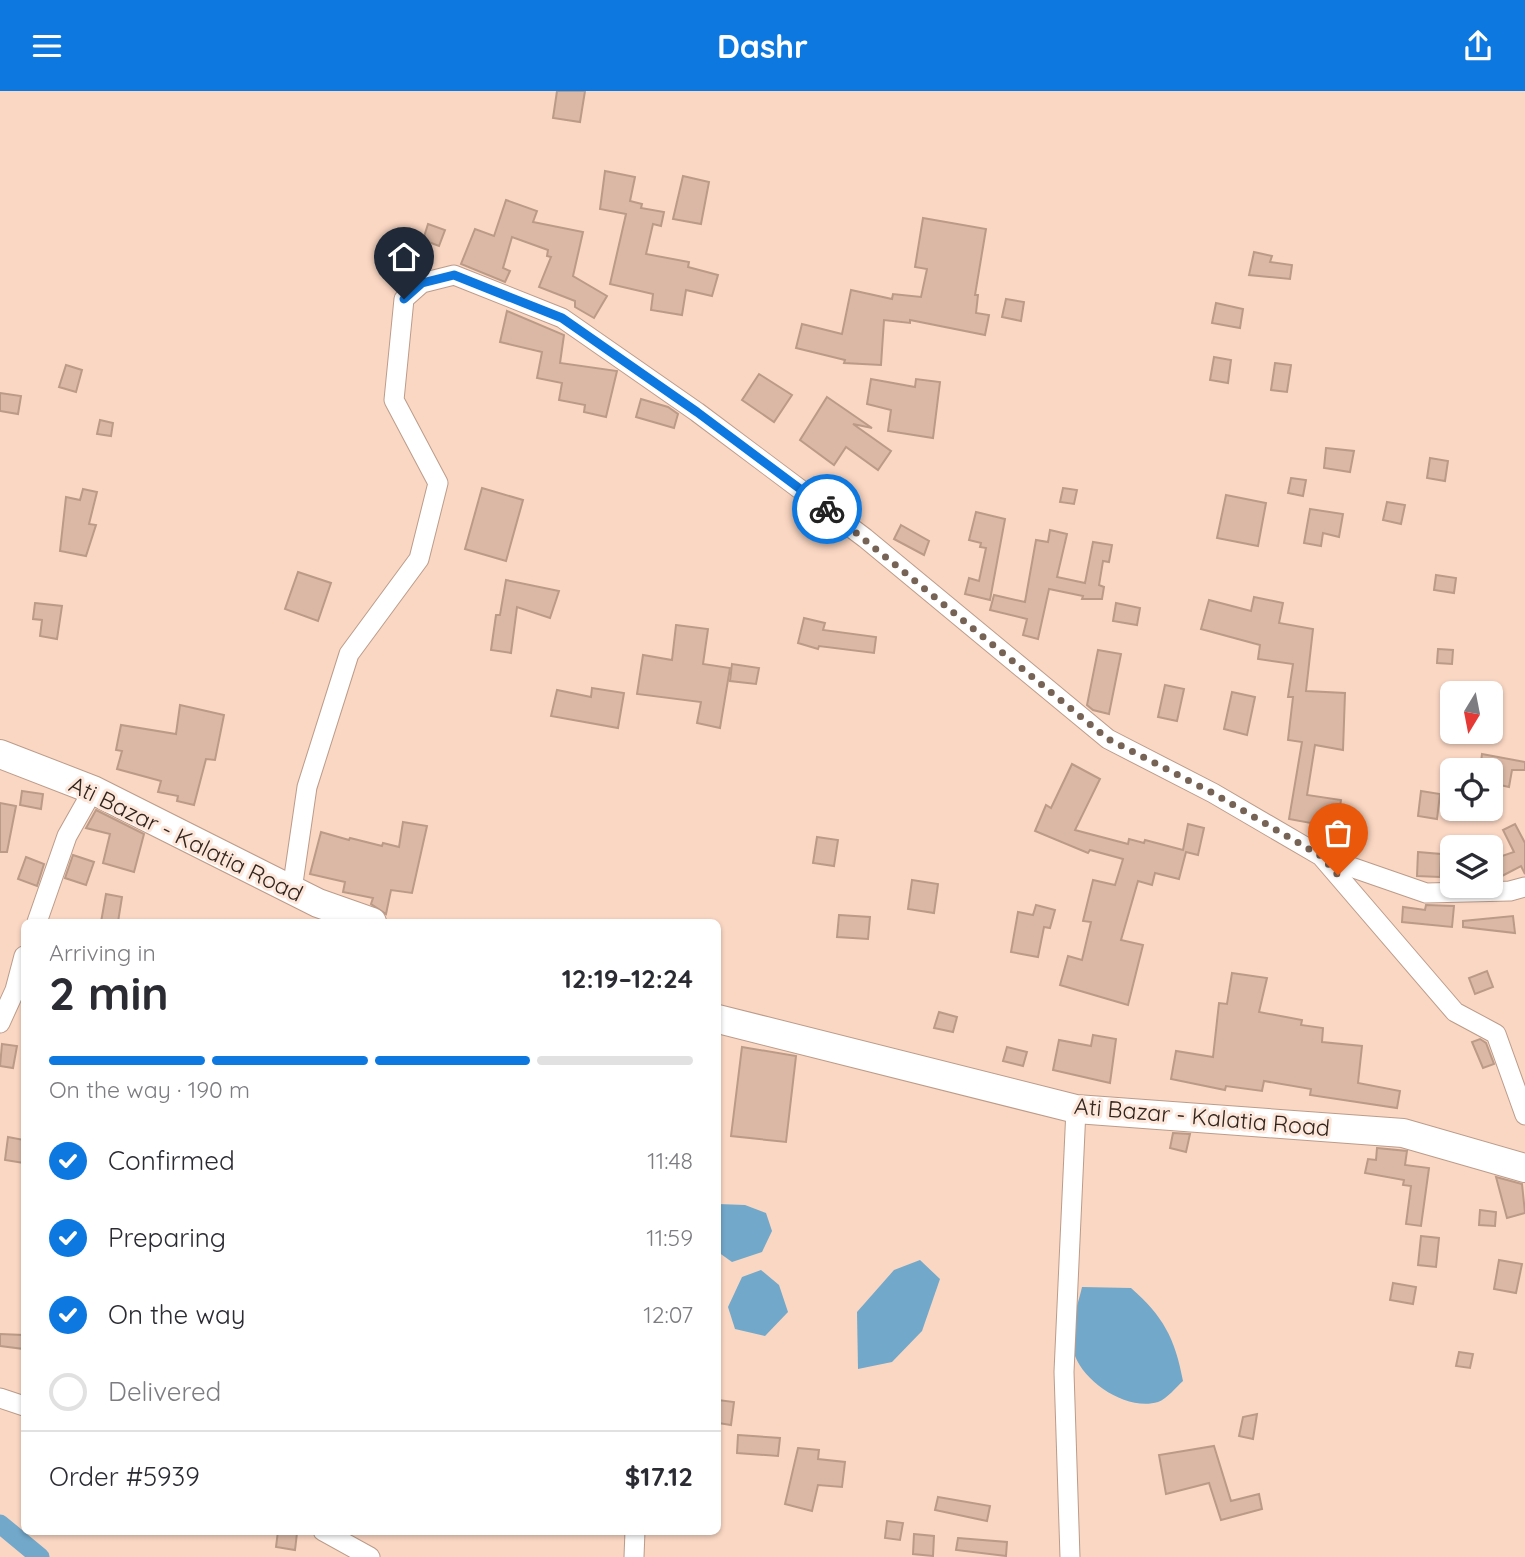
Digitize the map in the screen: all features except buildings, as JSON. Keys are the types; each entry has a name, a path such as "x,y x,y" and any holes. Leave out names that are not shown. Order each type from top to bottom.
{"main road":[{"name":"Ati Bazar - Kalatia Road","path":"0,754 93,790 318,903 363,919"},
{"name":"Ati Bazar - Kalatia Road","path":"721,1020 1076,1109 1403,1133 1525,1168"}],"street":[{"path":"292,890 307,787 349,654 419,559 438,483 394,400 404,299 422,283 454,275 562,318 697,412 866,538 1108,739 1213,793 1321,856 1426,893 1510,891 1525,887"},
{"path":"38,919 67,836 93,790"},
{"path":"1321,856 1455,1012 1496,1034 1525,1115"},
{"path":"0,1023 21,964"},
{"path":"1070,1557 1064,1372 1076,1109"},
{"path":"0,1398 21,1405"},
{"path":"330,1535 370,1557"},
{"path":"634,1557 635,1535"}],"water":[{"path":"721,1204 745,1205 766,1213 772,1231 762,1252 732,1262 721,1254"},
{"path":"920,1260 940,1279 922,1331 892,1362 858,1369 857,1312 894,1270"},
{"path":"761,1270 779,1285 788,1312 765,1336 735,1329 728,1307 742,1277"},
{"path":"1082,1287 1131,1288 1152,1308 1171,1340 1183,1381 1165,1398 1146,1404 1121,1399 1098,1385 1080,1366 1072,1339 1073,1322"}],"waterway":[{"path":"0,1524 40,1557"}],"way so far":[{"path":"827,509 866,538 1108,739 1213,793 1321,856 1338,875"}],"route":[{"path":"404,299 422,283 454,275 562,318 697,412 827,509"}]}
